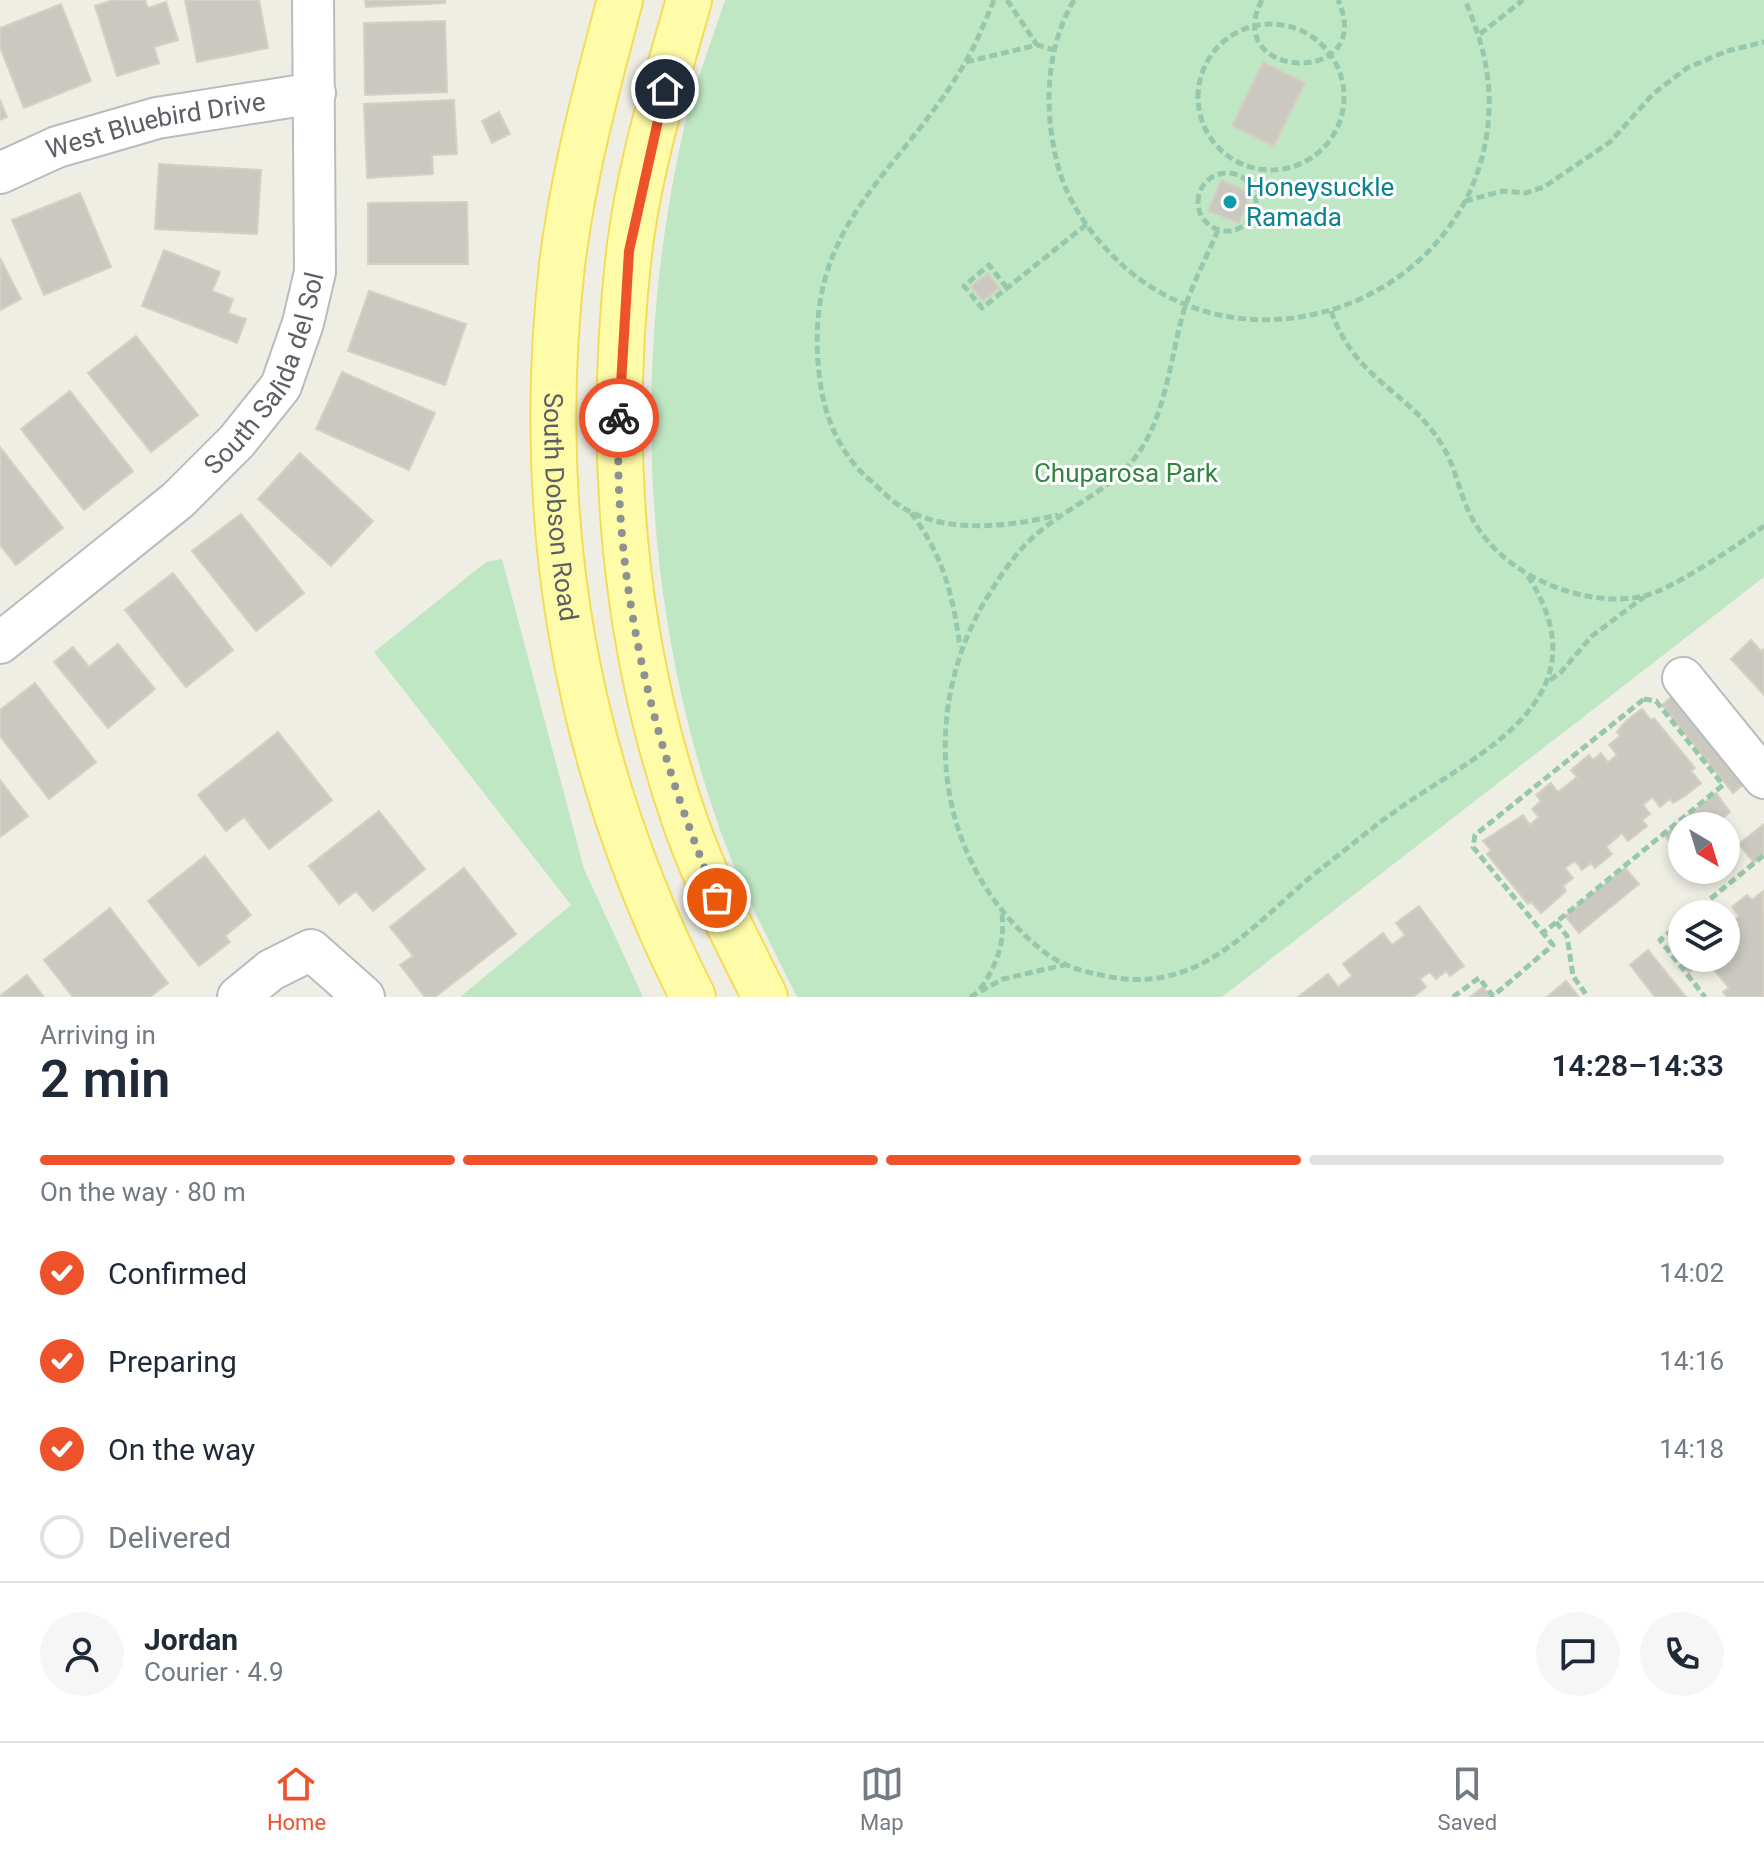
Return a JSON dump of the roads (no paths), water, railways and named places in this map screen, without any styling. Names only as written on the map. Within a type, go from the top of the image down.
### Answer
[{"type":"main road","name":"South Dobson Road","points":[[620,0],[583,153],[563,263],[555,360],[553,470],[574,653],[595,747],[621,836],[654,917],[693,997]]},
{"type":"main road","points":[[689,0],[651,145],[629,251],[618,440],[624,537],[641,653],[687,827],[727,921],[765,997]]},
{"type":"street","name":"South Salida del Sol","points":[[0,643],[178,500],[237,441],[281,386],[303,323],[315,272],[313,0]]},
{"type":"street","name":"West Bluebird Drive","points":[[0,173],[57,147],[157,118],[315,93]]},
{"type":"street","points":[[1683,678],[1764,778]]},
{"type":"street","points":[[238,997],[271,970],[311,950],[364,997]]},
{"type":"place","name":"Honeysuckle Ramada","points":[[1230,202]]},
{"type":"park label","name":"Chuparosa Park","points":[[1126,473]]}]
